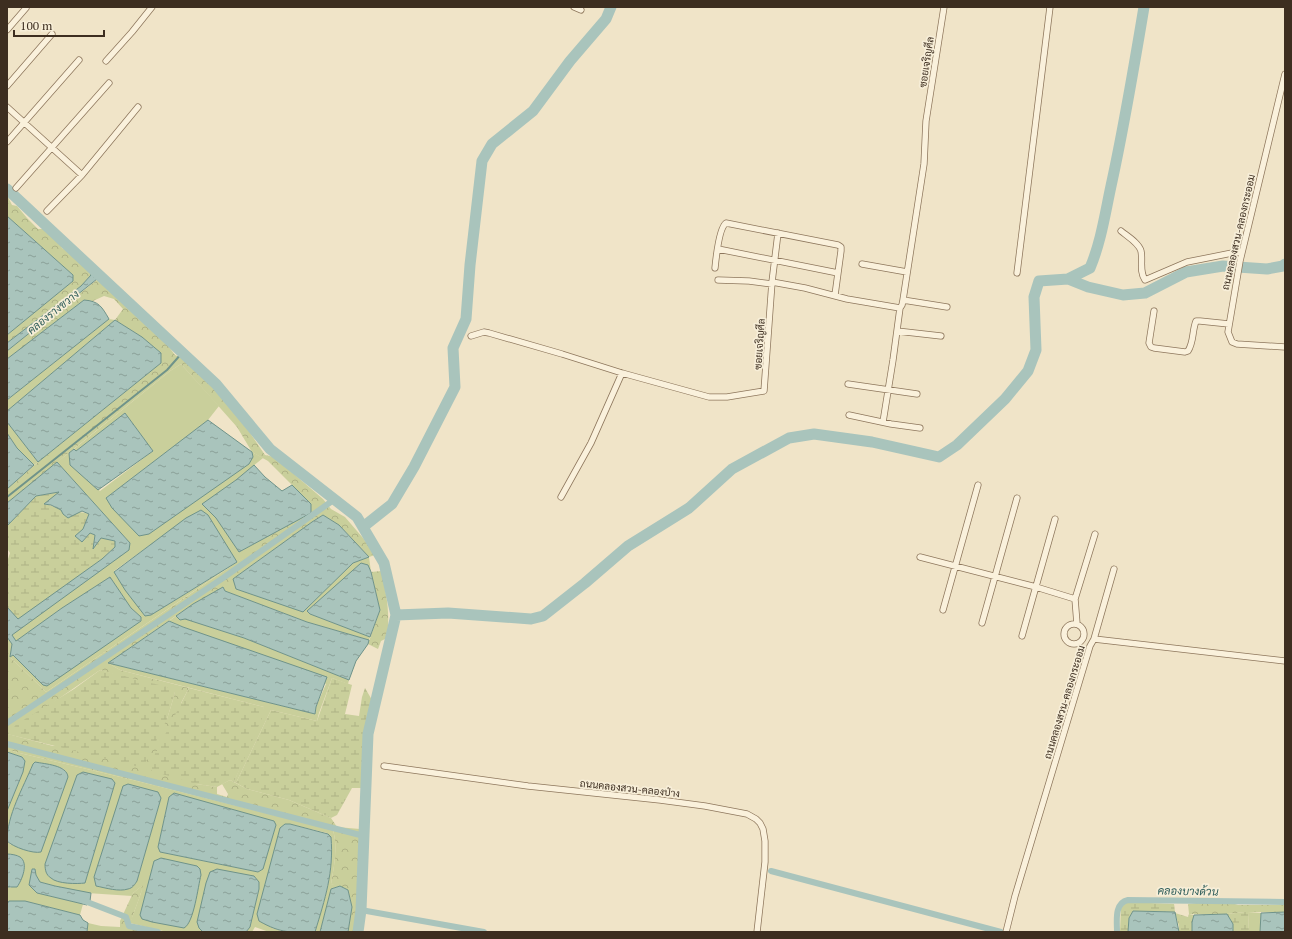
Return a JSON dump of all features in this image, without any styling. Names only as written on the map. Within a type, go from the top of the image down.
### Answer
[{"type":"street","points":[[106,61],[152,7]]},
{"type":"street","points":[[574,7],[581,10]]},
{"type":"street","name":"ซอยเจริญศีล","points":[[883,422],[924,164],[926,121],[944,7]]},
{"type":"street","points":[[1017,273],[1050,7]]},
{"type":"street","points":[[7,30],[26,8]]},
{"type":"street","points":[[7,86],[52,34]]},
{"type":"street","points":[[7,142],[79,60]]},
{"type":"street","name":"ถนนคลองสวน-คลองกระออม","points":[[1285,74],[1236,278],[1228,332],[1232,342],[1237,344],[1285,347]]},
{"type":"street","points":[[16,188],[109,83]]},
{"type":"street","points":[[7,107],[82,175]]},
{"type":"street","points":[[48,212],[82,175],[138,107]]},
{"type":"street","points":[[715,268],[718,249],[724,225],[726,223],[839,246],[842,250],[835,296]]},
{"type":"street","points":[[1121,231],[1135,243],[1141,251],[1143,275],[1145,280],[1187,262],[1242,251]]},
{"type":"street","points":[[772,283],[778,233]]},
{"type":"street","points":[[718,249],[838,273]]},
{"type":"street","points":[[862,264],[907,272]]},
{"type":"street","points":[[718,280],[772,283],[805,288],[847,299],[900,308]]},
{"type":"street","name":"ซอยเจริญศีล","points":[[471,336],[484,332],[489,333],[622,373],[709,397],[727,397],[764,391],[772,283]]},
{"type":"street","points":[[903,300],[947,307]]},
{"type":"street","points":[[1154,311],[1149,343],[1151,347],[1154,348],[1185,352],[1191,347],[1196,321],[1229,324]]},
{"type":"street","points":[[897,332],[941,336]]},
{"type":"street","points":[[561,497],[591,443],[622,373]]},
{"type":"street","points":[[848,384],[917,394]]},
{"type":"street","points":[[849,415],[920,428]]},
{"type":"street","points":[[943,610],[978,485]]},
{"type":"street","points":[[982,623],[1017,498]]},
{"type":"street","points":[[1022,636],[1056,519]]},
{"type":"street","points":[[1077,624],[1075,599],[1095,534]]},
{"type":"street","points":[[920,557],[1036,587],[1075,599]]},
{"type":"street","points":[[1084,637],[1093,641],[1114,569]]},
{"type":"street","points":[[1071,624],[1077,624],[1084,629],[1084,637],[1080,642],[1074,644],[1068,642],[1065,638],[1064,632],[1071,624]]},
{"type":"street","name":"ถนนคลองสวน-คลองกระออม","points":[[1006,931],[1015,896],[1093,641],[1285,661]]},
{"type":"street","name":"ถนนคลองสวน-คลองป่าง","points":[[384,766],[528,786],[706,806],[747,814],[760,823],[765,840],[765,862],[757,932]]},
{"type":"green space","points":[[7,195],[12,205],[17,206],[38,229],[44,229],[57,238],[62,248],[78,258],[90,271],[91,275],[81,286],[7,343],[7,335],[73,281],[73,275],[7,216]]},
{"type":"green space","points":[[98,279],[101,280],[163,339],[175,355],[184,359],[223,398],[265,455],[274,457],[323,499],[331,509],[345,517],[375,555],[369,557],[339,525],[323,515],[237,576],[229,584],[193,604],[108,663],[120,670],[189,688],[181,703],[196,784],[217,787],[217,794],[227,797],[228,794],[222,784],[230,780],[247,789],[289,800],[331,818],[337,827],[360,829],[360,890],[355,932],[348,932],[352,907],[348,890],[331,884],[335,850],[333,830],[7,750],[7,637],[12,644],[10,657],[46,692],[243,558],[239,552],[310,513],[311,504],[268,461],[252,452],[237,427],[181,364],[170,371],[7,503],[7,489],[38,462],[161,363],[161,353],[142,337],[115,320],[123,309],[114,299],[104,296],[93,301],[84,300],[7,359],[7,351]],"holes":[[[100,670],[175,693],[167,719],[53,746],[8,734]]]},
{"type":"green space","points":[[109,319],[115,320],[7,411],[7,400]]},
{"type":"green space","points":[[181,364],[219,406],[208,420],[106,498],[253,457],[252,452],[263,458],[203,504],[216,518],[244,558],[237,562],[208,516],[201,511],[186,519],[114,571],[145,616],[151,615],[228,568],[46,692],[10,657],[13,654],[43,685],[141,617],[131,608],[110,577],[62,608],[16,641],[12,635],[130,543],[57,462],[69,453],[70,465],[100,491],[153,451],[125,413],[76,451],[74,449],[170,371]]},
{"type":"green space","points":[[7,422],[38,462],[34,465],[17,448],[7,433]]},
{"type":"green space","points":[[60,492],[45,504],[64,510],[89,514],[83,529],[82,542],[90,533],[95,535],[93,548],[101,538],[115,541],[115,547],[102,559],[18,620],[7,607],[7,562],[10,553],[7,548],[7,526],[36,496]]},
{"type":"green space","points":[[369,557],[371,572],[368,565],[307,611],[310,614],[370,637],[369,640],[307,622],[225,591],[223,587],[233,579],[236,589],[303,611],[353,563]]},
{"type":"green space","points":[[381,571],[387,604],[388,628],[387,638],[381,641],[378,649],[368,644],[380,610],[371,572]]},
{"type":"green space","points":[[176,616],[180,620],[185,619],[244,638],[349,680],[348,684],[332,678],[317,721],[271,710],[236,783],[234,782],[264,707],[120,670],[108,663],[315,714],[316,707],[326,684],[169,621]]},
{"type":"green space","points":[[100,670],[167,687],[175,693],[167,719],[143,768],[7,734],[17,724],[74,689]]},
{"type":"green space","points":[[332,678],[352,685],[345,714],[359,716],[365,688],[372,700],[365,744],[363,788],[352,788],[337,815],[331,818],[289,800],[247,789],[236,783],[271,710],[317,721]]},
{"type":"green space","points":[[189,688],[264,707],[263,716],[234,782],[230,780],[217,787],[196,784],[152,771],[152,760]]},
{"type":"green space","points":[[7,750],[133,780],[333,830],[335,850],[331,884],[340,886],[331,889],[320,932],[315,932],[330,874],[332,850],[331,837],[327,833],[290,824],[272,928],[285,932],[269,932],[255,927],[252,932],[246,932],[250,926],[259,889],[199,928],[203,932],[167,932],[130,923],[141,893],[142,886],[133,893],[132,896],[87,893],[40,882],[34,869],[31,869],[37,893],[83,904],[80,915],[25,901],[9,901],[7,903],[7,887],[11,888],[19,856],[7,854],[7,841],[11,845],[64,769],[36,762],[17,802],[7,829],[7,810],[19,783],[24,762],[22,757],[7,752]],"holes":[[[77,775],[115,783],[85,882],[74,785]],[[169,797],[276,825],[263,869],[258,872],[160,852],[158,847]],[[161,798],[137,881],[129,889],[106,888],[96,885]]]},
{"type":"green space","points":[[143,885],[132,917],[130,928],[148,932],[120,932],[120,921],[133,893]]},
{"type":"green space","points":[[1127,902],[1174,904],[1175,912],[1133,911],[1129,918],[1128,932],[1120,932],[1121,907]]},
{"type":"green space","points":[[1205,902],[1238,905],[1285,905],[1285,912],[1189,914],[1188,904]]},
{"type":"green space","points":[[1248,912],[1261,913],[1260,932],[1249,932]]},
{"type":"green space","points":[[1248,912],[1249,932],[1233,932],[1233,924],[1227,914]]},
{"type":"green space","points":[[1175,913],[1188,917],[1189,914],[1194,915],[1192,932],[1179,932],[1179,926]]},
{"type":"green space","points":[[88,923],[101,926],[120,927],[120,932],[87,932]]},
{"type":"water","points":[[7,216],[73,275],[73,281],[7,335]]},
{"type":"water","name":"คลองรางขวาง","points":[[90,271],[101,280],[97,279],[7,351],[7,343],[81,286],[91,275]]},
{"type":"water","points":[[84,300],[100,305],[109,319],[7,400],[7,359]]},
{"type":"water","points":[[115,320],[142,337],[161,353],[161,363],[38,462],[7,422],[7,411]]},
{"type":"water","points":[[125,413],[153,451],[98,490],[70,465],[69,453],[74,449],[76,451]]},
{"type":"water","points":[[208,420],[252,452],[253,457],[249,464],[149,534],[139,536],[112,508],[106,498]]},
{"type":"water","points":[[7,433],[17,448],[34,465],[7,489]]},
{"type":"water","points":[[57,462],[130,543],[129,550],[12,635],[16,641],[62,608],[110,577],[131,608],[141,617],[141,621],[47,686],[43,685],[13,655],[10,657],[12,644],[7,637],[7,607],[18,619],[102,559],[115,547],[115,541],[101,538],[93,549],[95,535],[90,533],[82,542],[75,536],[83,529],[89,514],[82,511],[68,518],[61,510],[51,505],[44,504],[59,492],[36,496],[7,526],[7,503]]},
{"type":"water","points":[[254,465],[265,477],[282,491],[292,485],[311,504],[311,513],[239,552],[216,518],[202,504],[236,480]]},
{"type":"water","points":[[201,510],[208,515],[237,562],[151,615],[145,616],[125,590],[114,572],[186,518]]},
{"type":"water","points":[[323,515],[339,525],[369,557],[353,563],[303,612],[236,589],[233,579]]},
{"type":"water","points":[[361,563],[368,565],[371,572],[380,610],[370,637],[310,614],[307,611]]},
{"type":"water","points":[[223,587],[225,591],[307,622],[369,640],[368,644],[356,661],[349,680],[244,638],[185,619],[180,620],[176,616],[193,604]]},
{"type":"water","points":[[169,621],[327,677],[316,707],[315,714],[108,663]]},
{"type":"water","points":[[7,752],[22,757],[25,761],[23,772],[7,811]]},
{"type":"water","points":[[35,762],[50,764],[60,768],[67,773],[68,777],[41,852],[23,850],[7,841],[10,821],[20,792]]},
{"type":"water","points":[[83,772],[112,779],[115,783],[85,883],[62,882],[54,880],[48,875],[45,864],[77,775]]},
{"type":"water","points":[[128,784],[158,792],[161,798],[137,881],[134,886],[124,890],[96,886],[94,877],[123,786]]},
{"type":"water","points":[[174,793],[274,821],[276,825],[263,869],[258,872],[160,852],[158,847],[169,797]]},
{"type":"water","points":[[285,824],[328,834],[331,837],[332,850],[330,874],[315,932],[292,932],[280,930],[259,921],[257,914],[280,828]]},
{"type":"water","points":[[7,854],[19,856],[24,863],[23,876],[17,887],[7,887]]},
{"type":"water","points":[[161,858],[197,866],[200,869],[201,875],[193,912],[184,928],[152,922],[142,919],[140,915],[154,861]]},
{"type":"water","points":[[32,869],[35,869],[36,875],[40,882],[91,893],[90,901],[87,905],[37,893],[29,885]]},
{"type":"water","points":[[217,869],[254,876],[259,882],[259,889],[250,927],[246,932],[203,932],[199,928],[197,922],[206,883],[210,872]]},
{"type":"water","points":[[340,886],[348,890],[352,907],[348,932],[320,932],[331,889]]},
{"type":"water","points":[[9,901],[25,901],[80,915],[83,920],[88,923],[87,932],[7,932],[7,904]]},
{"type":"water","points":[[1133,911],[1175,912],[1179,932],[1128,932],[1129,918]]},
{"type":"water","points":[[1285,912],[1285,932],[1260,932],[1261,913]]},
{"type":"water","points":[[1227,914],[1233,924],[1233,932],[1192,932],[1194,915]]},
{"type":"waterway","points":[[363,527],[392,504],[414,467],[455,387],[453,348],[466,319],[470,265],[482,161],[492,144],[533,111],[570,61],[606,19],[611,7]]},
{"type":"waterway","points":[[396,615],[448,613],[531,619],[543,616],[585,583],[628,546],[689,508],[732,469],[789,438],[814,434],[872,442],[939,457],[957,445],[1005,399],[1028,371],[1036,350],[1034,297],[1039,281],[1068,279],[1090,268],[1100,238],[1116,164],[1144,7]]},
{"type":"waterway","points":[[7,189],[216,384],[270,449],[357,517],[384,563],[396,615],[368,734],[361,910],[358,932]]},
{"type":"waterway","points":[[1068,279],[1088,287],[1123,295],[1145,293],[1186,272],[1223,266],[1267,269],[1283,266],[1285,264]]},
{"type":"waterway","points":[[7,497],[167,370],[182,353]]},
{"type":"waterway","points":[[7,723],[223,578],[335,499]]},
{"type":"waterway","points":[[7,744],[364,836]]},
{"type":"waterway","points":[[771,871],[1001,932]]},
{"type":"waterway","points":[[82,900],[126,917],[129,926],[158,932]]},
{"type":"waterway","name":"คลองบางด้วน","points":[[1117,932],[1118,909],[1120,905],[1128,900],[1285,902]]},
{"type":"waterway","points":[[361,910],[484,932]]}]
